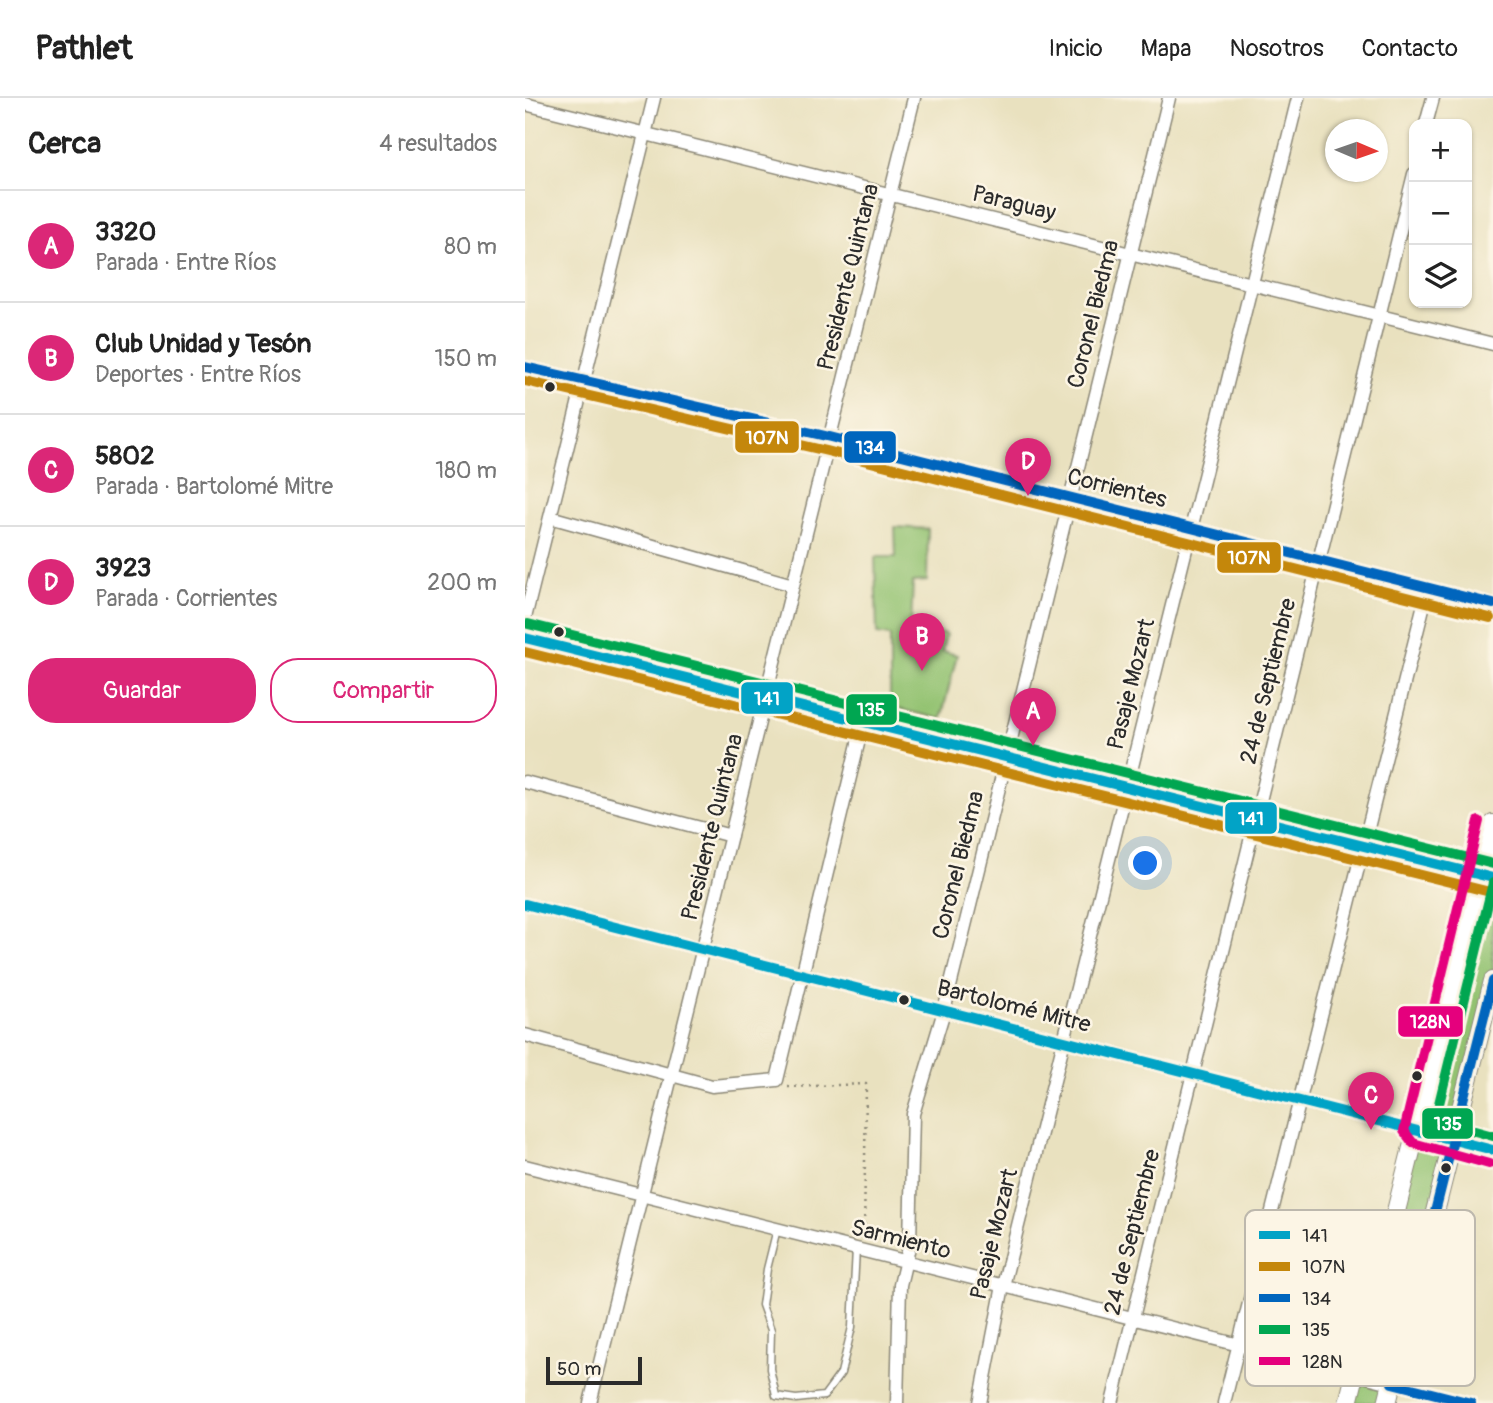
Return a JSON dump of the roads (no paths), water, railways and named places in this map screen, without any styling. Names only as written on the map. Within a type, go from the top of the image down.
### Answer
[{"type":"main road","points":[[1397,1210],[1486,878],[1493,824]]},
{"type":"main road","points":[[1435,1210],[1493,981]]},
{"type":"main road","points":[[1387,1403],[1391,1386]]},
{"type":"street","points":[[525,618],[654,98]]},
{"type":"street","name":"Presidente Quintana","points":[[590,1403],[914,98]]},
{"type":"street","name":"Coronel Biedma","points":[[897,1403],[900,1285],[909,1243],[913,1114],[944,1010],[1128,253],[1169,98]]},
{"type":"street","name":"Pasaje Mozart","points":[[980,1403],[1003,1286],[1298,98]]},
{"type":"street","points":[[1427,119],[1433,98]]},
{"type":"street","name":"Paraguay","points":[[525,104],[1493,344]]},
{"type":"street","name":"24 de Septiembre","points":[[1112,1403],[1412,182]]},
{"type":"street","name":"Corrientes","points":[[525,367],[830,437],[1493,604]]},
{"type":"street","points":[[550,517],[793,585]]},
{"type":"street","points":[[1273,1210],[1428,587]]},
{"type":"street","points":[[525,638],[1486,878]]},
{"type":"street","points":[[525,1035],[712,1086],[777,1080],[863,723]]},
{"type":"street","points":[[525,782],[731,836]]},
{"type":"street","name":"Bartolomé Mitre","points":[[525,904],[1493,1150]]},
{"type":"street","name":"Sarmiento","points":[[525,1166],[1245,1346]]},
{"type":"street","points":[[1224,1403],[1245,1321]]},
{"type":"street","name":"Sarmiento","points":[[1404,1386],[1471,1403]]},
{"type":"lane","points":[[777,1229],[762,1305],[771,1330],[770,1369],[776,1396],[796,1399],[824,1396],[841,1373],[852,1327],[860,1250]]},
{"type":"place","name":"3923","points":[[1028,496]]},
{"type":"place","name":"Club Unidad y Tesón","points":[[922,671]]},
{"type":"place","name":"3320","points":[[1033,746]]},
{"type":"place","name":"5802","points":[[1371,1130]]}]
